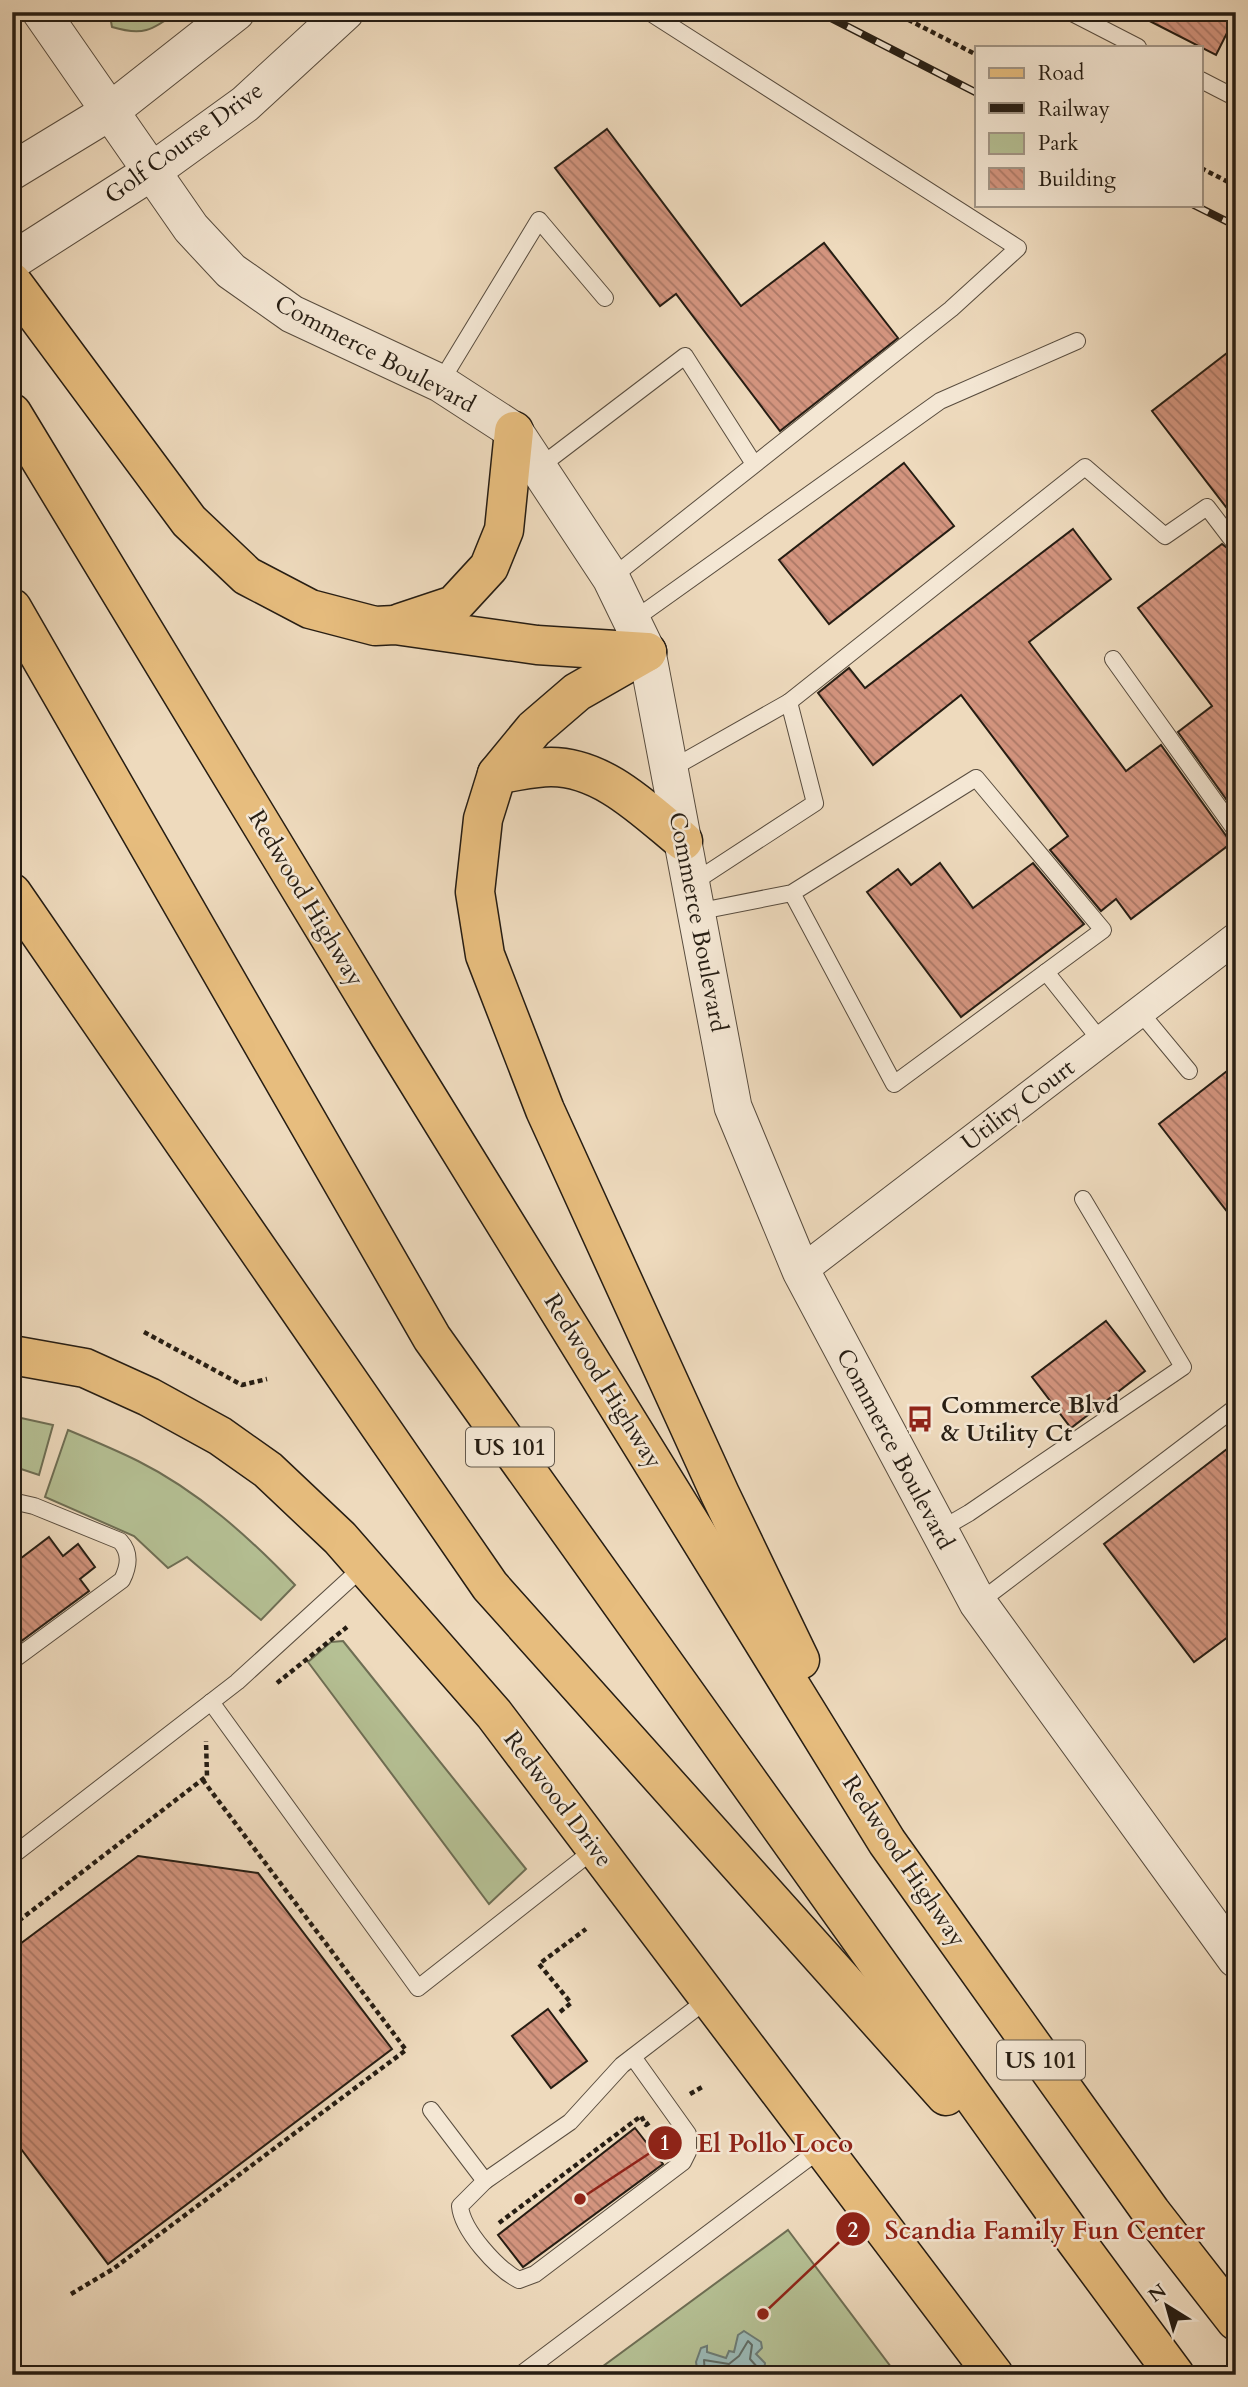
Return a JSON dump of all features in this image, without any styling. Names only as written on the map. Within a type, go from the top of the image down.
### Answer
[{"type":"main road","points":[[12,282],[189,521],[247,576],[310,609],[375,626],[395,625],[537,645],[639,636]]},
{"type":"main road","name":"Redwood Highway","points":[[12,413],[381,1023],[887,1842],[1055,2080],[1236,2321]]},
{"type":"main road","points":[[395,625],[454,605],[489,567],[504,530],[514,431]]},
{"type":"main road","name":"US 101","points":[[12,608],[432,1338],[1076,2241],[1175,2375]]},
{"type":"main road","points":[[639,636],[534,729],[497,774],[483,820],[475,891],[485,955],[545,1110],[720,1494],[887,1842]]},
{"type":"main road","points":[[497,774],[553,767],[592,775],[627,796],[683,841]]},
{"type":"main road","points":[[12,893],[490,1586],[1076,2241]]},
{"type":"main road","name":"Redwood Drive","points":[[12,1355],[85,1368],[149,1397],[220,1436],[268,1470],[340,1538],[494,1714],[994,2375]]},
{"type":"street","name":"Golf Course Drive","points":[[12,261],[151,172],[245,104],[345,12]]},
{"type":"street","points":[[12,171],[109,112],[232,14]]},
{"type":"street","name":"Commerce Boulevard","points":[[50,15],[109,112],[151,172],[191,228],[231,271],[292,314],[440,383],[514,431],[611,578],[639,636],[669,770],[733,1107],[801,1271],[978,1603],[1236,1959]]},
{"type":"street","name":"Utility Court","points":[[801,1271],[1236,939]]},
{"type":"lane","points":[[611,578],[951,309],[1018,248],[649,12]]},
{"type":"lane","points":[[1070,12],[1136,46]]},
{"type":"lane","points":[[1202,81],[1236,98]]},
{"type":"lane","points":[[440,383],[539,220],[605,298]]},
{"type":"lane","points":[[639,636],[940,401],[1077,341]]},
{"type":"lane","points":[[538,468],[685,356],[754,464]]},
{"type":"lane","points":[[669,770],[789,702],[1085,467],[1166,536],[1207,507],[1236,545]]},
{"type":"lane","points":[[1113,659],[1236,831]]},
{"type":"lane","points":[[694,898],[815,803],[789,702]]},
{"type":"lane","points":[[694,898],[792,893],[976,778],[1103,930],[894,1084],[792,893]]},
{"type":"lane","points":[[1046,972],[1101,1041]]},
{"type":"lane","points":[[1140,1012],[1189,1071]]},
{"type":"lane","points":[[938,1531],[969,1513],[1183,1367],[1083,1199]]},
{"type":"lane","points":[[978,1603],[1236,1407]]},
{"type":"lane","points":[[12,1501],[34,1506],[120,1541],[126,1547],[128,1567],[122,1580],[12,1661]]},
{"type":"lane","points":[[12,1856],[211,1702],[364,1566]]},
{"type":"lane","points":[[211,1702],[418,1988],[596,1849]]},
{"type":"lane","points":[[633,2057],[688,2134],[688,2152],[683,2162],[535,2274],[519,2280],[503,2272],[461,2220],[460,2206],[485,2181],[570,2122],[633,2057],[708,1999]]},
{"type":"lane","points":[[431,2110],[485,2181]]},
{"type":"lane","points":[[520,2375],[822,2148]]},
{"type":"path","points":[[893,12],[975,54]]},
{"type":"path","points":[[1202,169],[1236,186]]},
{"type":"path","points":[[144,1332],[242,1385],[267,1380]]},
{"type":"path","points":[[276,1684],[347,1627]]},
{"type":"path","points":[[12,1926],[207,1776],[206,1741]]},
{"type":"path","points":[[71,2294],[113,2269],[406,2050],[202,1779]]},
{"type":"path","points":[[560,2012],[571,2003],[539,1964],[586,1929]]},
{"type":"path","points":[[683,2098],[704,2086]]},
{"type":"path","points":[[499,2223],[641,2116],[646,2125],[659,2116]]},
{"type":"green space","points":[[114,12],[177,12],[161,24],[146,30],[131,31],[112,27],[110,16]]},
{"type":"green space","points":[[12,1416],[53,1425],[39,1475],[12,1466]]},
{"type":"green space","points":[[68,1430],[138,1461],[181,1486],[222,1516],[295,1585],[261,1620],[187,1557],[168,1568],[134,1536],[45,1497]]},
{"type":"green space","points":[[343,1641],[526,1869],[489,1904],[308,1662],[331,1642]]},
{"type":"green space","points":[[788,2230],[897,2375],[591,2375]]},
{"type":"water","points":[[744,2331],[761,2342],[762,2348],[756,2354],[765,2363],[764,2373],[698,2375],[696,2362],[701,2348],[707,2346],[707,2352],[726,2358],[729,2351],[734,2352],[738,2335]]},
{"type":"building","points":[[1132,12],[1236,12],[1216,55]]},
{"type":"building","points":[[607,129],[741,306],[824,243],[898,338],[780,431],[676,294],[660,306],[555,168]]},
{"type":"building","points":[[1236,346],[1236,520],[1152,411]]},
{"type":"building","points":[[904,463],[954,526],[829,624],[779,560]]},
{"type":"building","points":[[1073,529],[1111,579],[1029,642],[1126,771],[1161,745],[1227,837],[1234,841],[1131,919],[1116,899],[1101,911],[1050,850],[1068,836],[961,695],[873,765],[818,693],[849,668],[865,688]]},
{"type":"building","points":[[1222,544],[1236,555],[1236,813],[1178,732],[1212,706],[1138,608]]},
{"type":"building","points":[[940,863],[973,908],[1033,863],[1084,924],[961,1017],[867,892],[898,869],[911,885]]},
{"type":"building","points":[[1236,1064],[1236,1223],[1159,1124]]},
{"type":"building","points":[[1106,1321],[1145,1371],[1071,1428],[1032,1377]]},
{"type":"building","points":[[1236,1442],[1236,1631],[1194,1662],[1104,1544]]},
{"type":"building","points":[[49,1537],[63,1556],[78,1544],[95,1567],[80,1579],[89,1591],[12,1648],[12,1565]]},
{"type":"building","points":[[138,1856],[258,1873],[392,2049],[108,2264],[12,2137],[12,1950]]},
{"type":"building","points":[[548,2009],[587,2061],[551,2088],[512,2036]]},
{"type":"building","points":[[635,2128],[663,2164],[523,2267],[498,2235]]},
{"type":"railway","points":[[819,12],[975,92]]},
{"type":"railway","points":[[1196,206],[1236,226]]},
{"type":"place","name":"Commerce Blvd & Utility Ct","points":[[920,1419]]},
{"type":"place","name":"El Pollo Loco","points":[[580,2199]]},
{"type":"place","name":"Scandia Family Fun Center","points":[[763,2314]]}]
